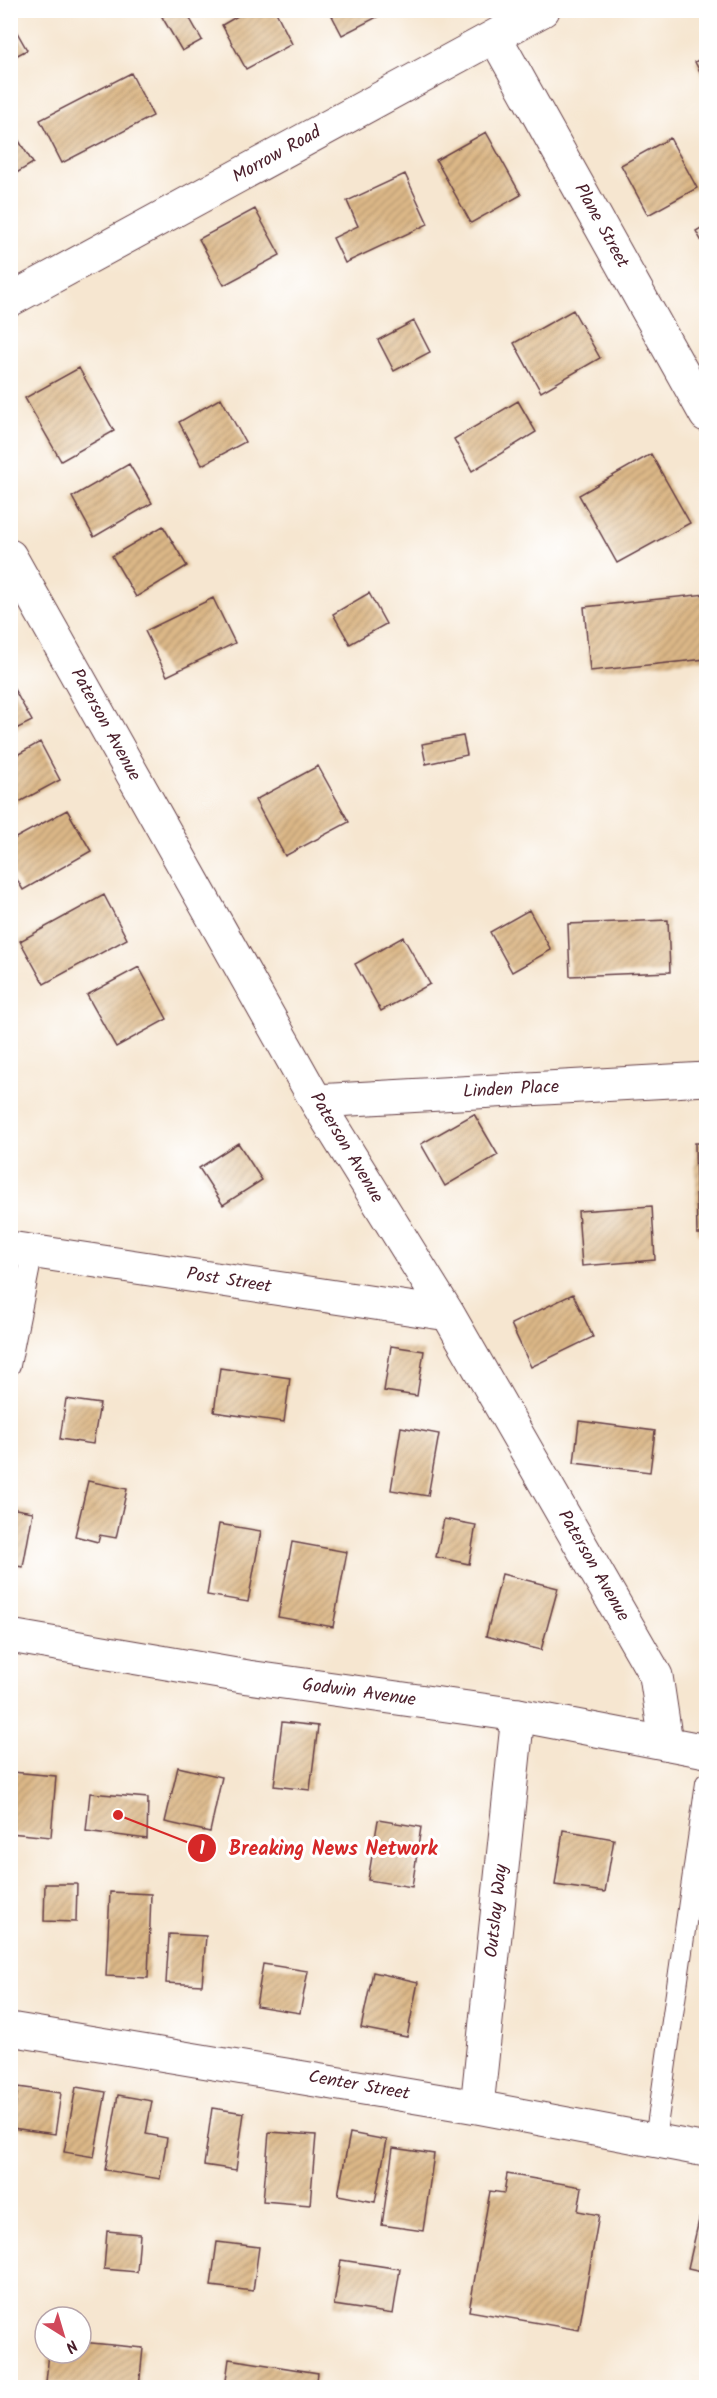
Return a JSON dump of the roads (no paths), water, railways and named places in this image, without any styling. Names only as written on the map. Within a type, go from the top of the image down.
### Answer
[{"type":"street","name":"Morrow Road","points":[[10,300],[543,10]]},
{"type":"street","name":"Plane Street","points":[[495,37],[706,415]]},
{"type":"street","name":"Paterson Avenue","points":[[10,556],[316,1101],[448,1314],[656,1676],[666,1742]]},
{"type":"street","name":"Linden Place","points":[[316,1101],[706,1079]]},
{"type":"street","name":"Post Street","points":[[22,1249],[448,1314]]},
{"type":"street","name":"Godwin Avenue","points":[[10,1636],[248,1677],[518,1715],[706,1751]]},
{"type":"street","name":"Outslay Way","points":[[477,2107],[518,1715]]},
{"type":"street","name":"Center Street","points":[[10,2029],[477,2107],[706,2150]]},
{"type":"lane","points":[[10,1365],[22,1249]]},
{"type":"lane","points":[[655,2140],[706,1784]]},
{"type":"place","name":"Breaking News Network","points":[[118,1815]]}]
